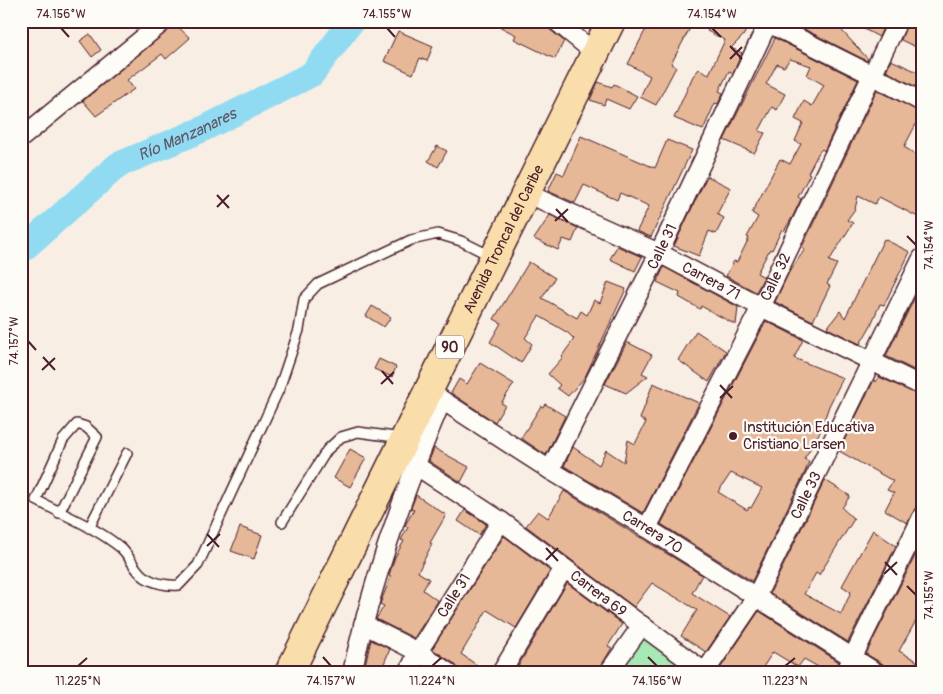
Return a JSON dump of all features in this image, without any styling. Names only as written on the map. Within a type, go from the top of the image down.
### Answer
[{"type":"highway","name":"Avenida Troncal del Caribe","points":[[289,673],[405,438],[435,396],[494,257],[611,21]]},
{"type":"street","points":[[21,138],[164,21]]},
{"type":"street","points":[[556,21],[595,53]]},
{"type":"street","name":"Calle 32","points":[[647,528],[761,307],[898,21]]},
{"type":"street","points":[[767,22],[922,102]]},
{"type":"street","name":"Calle 31","points":[[550,470],[659,253],[767,22]]},
{"type":"street","name":"Carrera 71","points":[[526,194],[659,253],[761,307],[922,386]]},
{"type":"street","name":"Calle 33","points":[[705,672],[756,597],[922,258]]},
{"type":"street","points":[[352,673],[363,624],[435,396]]},
{"type":"street","name":"Carrera 70","points":[[435,396],[550,470],[647,528],[877,673]]},
{"type":"street","name":"Carrera 69","points":[[415,464],[502,521],[705,672]]},
{"type":"street","points":[[845,673],[922,517]]},
{"type":"street","name":"Calle 31","points":[[408,673],[418,652],[502,521]]},
{"type":"street","points":[[501,673],[564,568]]},
{"type":"street","points":[[363,624],[418,652],[449,673]]},
{"type":"street","points":[[608,673],[642,625]]},
{"type":"lane","points":[[59,513],[97,437],[86,427],[77,424],[63,440],[36,500],[59,513],[89,528],[122,549],[137,571],[146,578],[165,586],[179,585],[198,565],[279,389],[299,330],[304,299],[318,284],[412,240],[438,234],[461,241],[494,257]]},
{"type":"lane","points":[[282,522],[327,450],[341,436],[358,432],[405,438]]},
{"type":"lane","points":[[89,528],[128,453]]},
{"type":"green space","points":[[645,633],[702,673],[615,673]]},
{"type":"building","points":[[489,21],[534,21],[549,29],[564,41],[555,59],[514,39],[516,35]]},
{"type":"building","points":[[650,21],[677,21],[690,28],[671,64],[676,67],[656,105],[640,97],[650,76],[628,64]]},
{"type":"building","points":[[712,21],[751,21],[743,36],[731,48],[742,53],[733,73],[729,71],[719,91],[723,93],[718,104],[715,103],[703,130],[674,118],[693,76],[699,69],[709,74],[725,40],[707,31]]},
{"type":"building","points":[[788,21],[833,21],[868,59],[867,61]]},
{"type":"building","points":[[849,21],[886,21],[879,37]]},
{"type":"building","points":[[908,21],[922,21],[922,50],[901,40]]},
{"type":"building","points":[[175,24],[190,38],[166,59],[162,54],[127,80],[134,89],[96,116],[83,101]]},
{"type":"building","points":[[398,31],[433,46],[427,61],[420,58],[413,74],[384,61]]},
{"type":"building","points":[[90,34],[101,50],[92,57],[80,41]]},
{"type":"building","points":[[775,38],[858,80],[824,151],[822,149],[819,152],[808,173],[810,174],[798,197],[801,199],[793,216],[784,231],[782,229],[772,250],[770,249],[757,273],[764,277],[756,292],[726,276],[734,261],[737,262],[749,238],[747,237],[758,217],[752,213],[780,159],[790,164],[801,144],[795,141],[803,123],[795,119],[804,101],[812,106],[824,85],[807,75],[811,66],[790,59],[784,67],[777,64],[766,84],[785,94],[777,110],[772,107],[759,131],[765,133],[754,153],[724,140]]},
{"type":"building","points":[[891,60],[922,74],[922,90],[886,71]]},
{"type":"building","points":[[598,82],[612,87],[614,84],[637,96],[629,109],[606,99],[604,105],[590,100]]},
{"type":"building","points":[[877,90],[922,113],[904,147],[922,158],[922,219],[879,197],[875,204],[858,196],[855,209],[847,220],[853,223],[829,261],[837,264],[827,284],[830,286],[813,321],[775,302],[788,274],[805,249],[802,247]]},
{"type":"building","points":[[581,136],[655,168],[667,140],[692,150],[651,237],[637,231],[649,206],[620,193],[617,200],[584,185],[575,203],[548,191],[557,172],[564,175]]},
{"type":"building","points":[[437,146],[447,151],[438,167],[428,161]]},
{"type":"building","points":[[707,176],[731,188],[717,214],[724,218],[716,234],[709,231],[699,256],[674,246]]},
{"type":"building","points":[[550,215],[578,228],[572,242],[563,239],[558,250],[534,239]]},
{"type":"building","points":[[884,239],[910,252],[884,305],[880,304],[860,344],[827,328],[840,311],[845,318]]},
{"type":"building","points":[[617,246],[642,257],[635,271],[610,259]]},
{"type":"building","points":[[529,262],[555,278],[542,298],[577,318],[581,311],[587,315],[594,300],[600,303],[608,282],[626,289],[585,377],[568,396],[557,388],[560,385],[548,374],[563,357],[574,339],[568,333],[539,316],[525,338],[532,344],[521,363],[490,342],[501,323],[494,319]]},
{"type":"building","points":[[664,267],[738,307],[736,325],[701,306],[700,309],[679,297],[680,293],[657,282]]},
{"type":"building","points":[[922,283],[922,374],[886,356]]},
{"type":"building","points":[[372,306],[391,317],[384,327],[366,316]]},
{"type":"building","points":[[766,321],[803,340],[794,358],[843,378],[829,406],[820,432],[804,459],[809,461],[805,472],[752,581],[661,524]],"holes":[[[731,473],[762,488],[751,508],[749,507],[747,510],[718,492]]]},
{"type":"building","points":[[696,331],[726,351],[709,382],[678,360]]},
{"type":"building","points":[[627,342],[652,355],[642,373],[648,376],[626,393],[605,384]]},
{"type":"building","points":[[379,359],[396,367],[392,377],[374,369]]},
{"type":"building","points":[[480,363],[514,384],[501,403],[505,405],[495,422],[451,393],[459,379],[467,384]]},
{"type":"building","points":[[879,377],[922,396],[922,496],[907,523],[885,510],[894,493],[887,490],[893,481],[839,451],[874,380],[876,382]]},
{"type":"building","points":[[653,383],[699,403],[643,513],[564,466],[573,447],[599,465],[606,450],[624,462],[628,440],[635,444],[646,422],[640,419]]},
{"type":"building","points":[[545,404],[565,416],[546,455],[521,438],[541,406],[543,407]]},
{"type":"building","points":[[434,448],[469,467],[461,482],[429,461]]},
{"type":"building","points":[[350,449],[366,458],[350,487],[334,478]]},
{"type":"building","points":[[825,480],[850,496],[842,508],[854,519],[819,575],[816,573],[804,594],[841,614],[851,592],[842,586],[873,530],[896,546],[848,642],[770,593]]},
{"type":"building","points":[[564,491],[702,575],[692,593],[730,617],[706,652],[681,636],[697,610],[652,583],[634,607],[526,526],[538,511],[548,518]]},
{"type":"building","points":[[416,495],[446,515],[430,543],[432,544],[418,572],[429,579],[423,590],[438,601],[414,638],[376,619],[384,606],[380,604],[391,576],[389,575],[395,557],[404,541],[401,540],[408,527],[405,525],[414,510],[411,508]]},
{"type":"building","points":[[465,510],[486,524],[479,535],[458,521]]},
{"type":"building","points":[[240,527],[262,535],[254,559],[231,551]]},
{"type":"building","points":[[504,536],[550,571],[516,628],[487,610],[461,654],[488,673],[459,673],[455,664],[432,649]]},
{"type":"building","points":[[922,542],[922,610],[899,651],[917,661],[911,673],[888,673],[883,664],[866,654]]},
{"type":"building","points":[[567,583],[622,624],[608,646],[612,648],[597,673],[514,673]]},
{"type":"building","points":[[759,611],[839,662],[835,673],[829,673],[804,659],[798,667],[773,652],[759,673],[717,673]]},
{"type":"building","points":[[371,640],[390,649],[380,673],[363,673]]},
{"type":"waterway","name":"Río Manzanares","points":[[21,251],[118,165],[201,130],[312,74],[352,21]]},
{"type":"place","name":"Institución Educativa Cristiano Larsen","points":[[733,436]]}]
